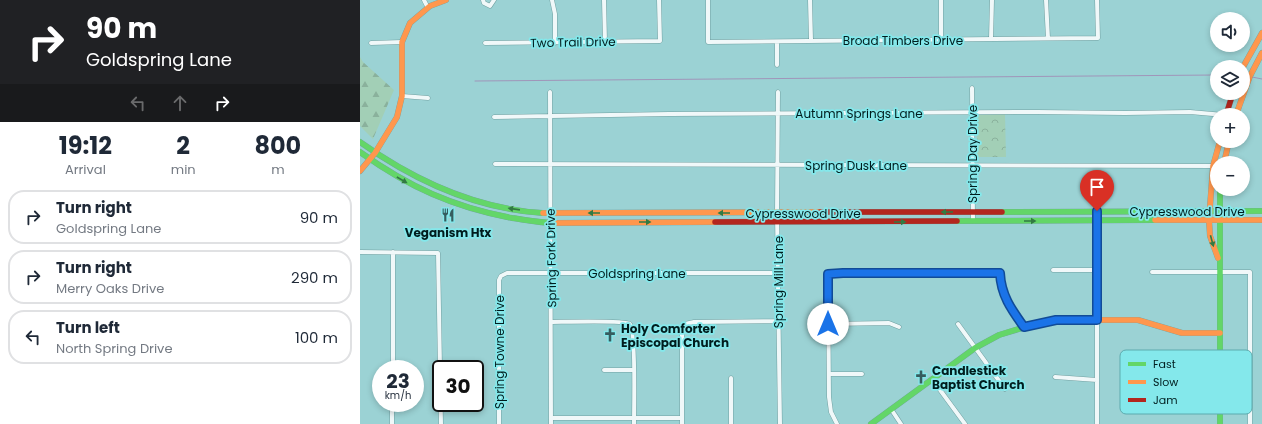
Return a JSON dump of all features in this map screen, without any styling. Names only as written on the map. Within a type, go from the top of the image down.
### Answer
[{"type":"main road","points":[[360,171],[375,153],[397,117],[402,96],[402,42],[410,23],[430,6],[446,0]]},
{"type":"main road","points":[[1246,60],[1262,33]]},
{"type":"main road","points":[[1239,108],[1250,76],[1261,55]]},
{"type":"main road","name":"Cypresswood Drive","points":[[360,142],[406,173],[457,195],[489,205],[515,210],[550,213],[1262,211]]},
{"type":"main road","name":"Cypresswood Drive","points":[[360,152],[410,185],[455,204],[501,216],[550,223],[1262,220]]},
{"type":"main road","points":[[455,204],[457,195]]},
{"type":"main road","points":[[1212,196],[1209,220],[1210,236],[1219,261]]},
{"type":"main road","points":[[1220,196],[1220,350]]},
{"type":"main road","points":[[875,212],[875,222]]},
{"type":"main road","points":[[660,222],[661,213]]},
{"type":"main road","points":[[871,424],[975,348],[999,335],[1024,327],[1056,320],[1138,320],[1182,333],[1220,333]]},
{"type":"street","points":[[424,0],[427,6],[430,6]]},
{"type":"street","points":[[483,0],[484,3],[490,6],[494,0]]},
{"type":"street","points":[[552,0],[555,14],[554,43]]},
{"type":"street","points":[[604,0],[604,42]]},
{"type":"street","name":"Two Trail Drive","points":[[485,43],[660,41],[659,0]]},
{"type":"street","name":"Broad Timbers Drive","points":[[708,0],[708,42],[1098,38],[1097,0]]},
{"type":"street","points":[[810,0],[811,40]]},
{"type":"street","points":[[941,0],[941,40]]},
{"type":"street","points":[[992,0],[992,39]]},
{"type":"street","points":[[1046,0],[1048,38]]},
{"type":"street","points":[[371,44],[402,42]]},
{"type":"street","points":[[777,42],[777,65]]},
{"type":"street","name":"Spring Day Drive","points":[[972,88],[973,221]]},
{"type":"street","name":"Spring Fork Drive","points":[[550,92],[551,424]]},
{"type":"street","name":"Spring Mill Lane","points":[[778,92],[777,222],[779,273],[780,424]]},
{"type":"street","points":[[402,96],[428,98]]},
{"type":"street","name":"Autumn Springs Lane","points":[[494,117],[551,115],[972,112],[1190,112],[1210,114]]},
{"type":"street","name":"Spring Dusk Lane","points":[[494,164],[1210,166]]},
{"type":"street","points":[[1097,211],[1097,424]]},
{"type":"street","points":[[360,252],[438,253],[440,424]]},
{"type":"street","points":[[392,360],[393,252]]},
{"type":"street","points":[[1053,270],[1097,270]]},
{"type":"street","points":[[1152,272],[1250,272],[1250,350]]},
{"type":"street","name":"Goldspring Lane","points":[[499,280],[501,276],[507,273],[779,273]]},
{"type":"street","points":[[837,424],[829,404],[828,274],[1000,273],[1002,288],[1006,300],[1024,327]]},
{"type":"street","name":"Spring Towne Drive","points":[[499,280],[499,424]]},
{"type":"street","points":[[682,424],[682,331],[685,324],[694,322],[779,321]]},
{"type":"street","points":[[551,322],[624,322],[631,324],[633,328],[634,424]]},
{"type":"street","points":[[828,324],[889,323],[899,326]]},
{"type":"street","points":[[958,324],[1005,389]]},
{"type":"street","points":[[604,370],[634,370]]},
{"type":"street","points":[[829,374],[862,374]]},
{"type":"street","points":[[1054,377],[1097,380]]},
{"type":"street","points":[[731,378],[731,424]]},
{"type":"street","points":[[932,379],[965,424]]},
{"type":"street","points":[[891,410],[901,424]]},
{"type":"street","points":[[392,412],[392,424]]},
{"type":"street","points":[[551,418],[682,418]]},
{"type":"green space","points":[[360,57],[363,62],[394,90],[373,139],[360,126]]},
{"type":"green space","points":[[1005,114],[1006,157],[977,157],[977,115]]},
{"type":"waterway","points":[[475,81],[1210,75]]},
{"type":"waterway","points":[[1252,77],[1262,79]]},
{"type":"traffic: fast","points":[[360,142],[402,169],[447,191],[493,206],[543,213]]},
{"type":"traffic: fast","points":[[360,152],[396,176],[451,202],[512,218],[555,223]]},
{"type":"traffic: fast","points":[[1220,196],[1220,350]]},
{"type":"traffic: fast","points":[[1002,212],[1262,211]]},
{"type":"traffic: fast","points":[[957,221],[1155,220]]},
{"type":"traffic: fast","points":[[871,424],[975,348],[999,335],[1032,325]]},
{"type":"traffic: fast","points":[[1220,414],[1220,424]]},
{"type":"traffic: slow","points":[[360,171],[375,153],[397,117],[402,96],[402,42],[410,23],[430,6],[446,0]]},
{"type":"traffic: slow","points":[[1247,60],[1262,33]]},
{"type":"traffic: slow","points":[[1239,108],[1250,76],[1262,53]]},
{"type":"traffic: slow","points":[[1218,148],[1213,166],[1209,220],[1210,236],[1218,258]]},
{"type":"traffic: slow","points":[[1226,156],[1227,148]]},
{"type":"traffic: slow","points":[[543,213],[820,212]]},
{"type":"traffic: slow","points":[[1155,220],[1262,220]]},
{"type":"traffic: slow","points":[[555,223],[715,222]]},
{"type":"traffic: slow","points":[[1032,325],[1056,320],[1138,320],[1182,333],[1220,333]]},
{"type":"traffic: jam","points":[[1228,108],[1231,100]]},
{"type":"traffic: jam","points":[[820,212],[1002,212]]},
{"type":"traffic: jam","points":[[715,222],[957,221]]},
{"type":"place","name":"Veganism Htx","points":[[448,215]]},
{"type":"place","name":"Holy Comforter Episcopal Church","points":[[610,335]]},
{"type":"place","name":"Candlestick Baptist Church","points":[[921,377]]},
{"type":"route","points":[[828,324],[828,274],[843,273],[1000,273],[1004,296],[1010,308],[1024,327],[1056,320],[1097,320],[1097,211]]}]
